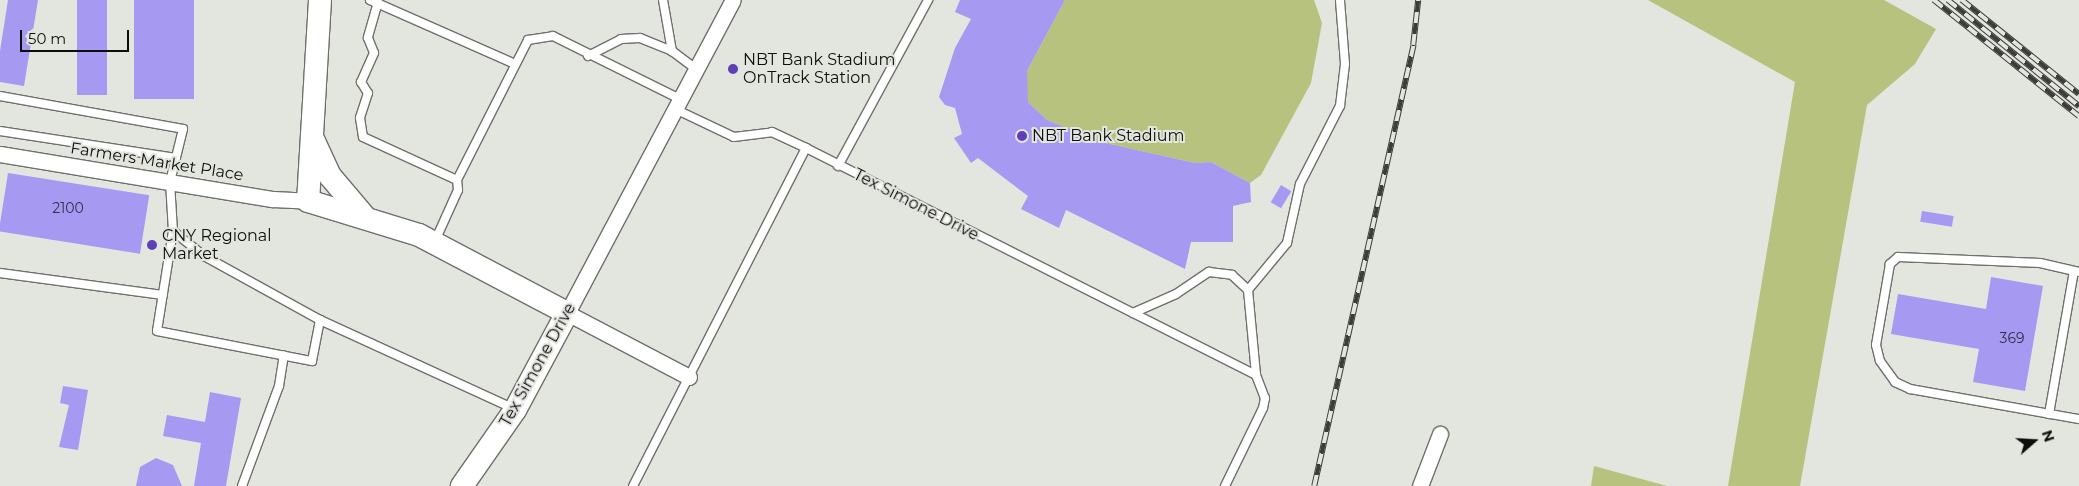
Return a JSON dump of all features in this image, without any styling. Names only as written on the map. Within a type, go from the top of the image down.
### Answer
[{"type":"street","points":[[320,0],[308,201],[366,218],[435,242],[566,314],[689,377]]},
{"type":"street","name":"Tex Simone Drive","points":[[462,486],[515,410],[733,0]]},
{"type":"street","points":[[312,136],[343,195],[366,218]]},
{"type":"street","name":"Farmers Market Place","points":[[0,154],[170,182],[308,201]]},
{"type":"street","points":[[1420,486],[1440,434]]},
{"type":"lane","points":[[663,0],[672,51]]},
{"type":"lane","points":[[838,166],[928,0]]},
{"type":"lane","points":[[1248,290],[1286,242],[1300,184],[1340,106],[1345,64],[1340,0]]},
{"type":"lane","points":[[435,242],[458,190],[457,180],[516,64],[374,1],[368,38],[374,53],[361,82],[368,93],[360,118],[363,136],[457,180]]},
{"type":"lane","name":"Tex Simone Drive","points":[[516,64],[528,40],[553,36],[678,104],[734,137],[772,132],[1256,375]]},
{"type":"lane","points":[[588,56],[621,38],[640,38],[672,51],[696,69]]},
{"type":"lane","points":[[0,96],[183,129],[170,182],[173,231],[157,332],[312,360],[320,320]]},
{"type":"lane","points":[[0,130],[176,158]]},
{"type":"lane","points":[[633,486],[806,148]]},
{"type":"lane","points":[[173,231],[204,256],[320,320],[515,410]]},
{"type":"lane","points":[[2049,414],[2076,271],[2040,263],[1898,257],[1890,264],[1876,345],[1880,361],[1895,382],[1910,389],[2049,414],[2079,419]]},
{"type":"lane","points":[[1133,313],[1176,294],[1209,272],[1232,275],[1248,290],[1256,375],[1265,398],[1263,408],[1225,486]]},
{"type":"lane","points":[[0,273],[163,295]]},
{"type":"lane","points":[[242,486],[279,386],[284,355]]},
{"type":"green space","points":[[1065,0],[1314,0],[1322,23],[1311,83],[1261,175],[1250,183],[1211,162],[1195,163],[1101,142],[1047,120],[1028,102],[1025,87],[1027,71]]},
{"type":"green space","points":[[1648,0],[1884,0],[1936,29],[1915,64],[1867,105],[1800,486],[1728,486],[1795,82]]},
{"type":"green space","points":[[1594,466],[1667,486],[1591,486]]},
{"type":"building","points":[[8,0],[38,0],[24,86],[0,82],[0,51]]},
{"type":"building","points":[[77,0],[107,0],[107,95],[77,95]]},
{"type":"building","points":[[134,0],[194,0],[194,99],[134,99]]},
{"type":"building","name":"NBT Bank Stadium","points":[[960,0],[1065,0],[1027,71],[1028,102],[1047,120],[1101,142],[1195,163],[1211,162],[1250,183],[1251,202],[1233,206],[1233,242],[1191,242],[1185,269],[1066,210],[1059,228],[1021,209],[1028,196],[978,158],[971,163],[954,138],[962,134],[955,108],[945,105],[939,97],[955,48],[971,19],[955,12]]},
{"type":"building","points":[[8,173],[149,195],[140,254],[0,231]]},
{"type":"building","points":[[1281,185],[1291,191],[1281,208],[1271,202]]},
{"type":"building","points":[[1922,211],[1954,216],[1952,227],[1920,222]]},
{"type":"building","points":[[1991,277],[2043,286],[2025,391],[1973,382],[1979,349],[1891,334],[1898,294],[1986,309]]},
{"type":"building","points":[[63,386],[88,390],[78,450],[59,447],[69,405],[60,403]]},
{"type":"building","points":[[210,392],[241,398],[226,486],[194,486],[201,443],[163,436],[167,415],[205,422]]},
{"type":"building","points":[[156,458],[173,465],[182,486],[136,486],[140,467]]},
{"type":"railway","points":[[1314,486],[1413,45],[1418,0]]},
{"type":"railway","points":[[1934,0],[2079,116]]},
{"type":"railway","points":[[1948,0],[2079,106]]},
{"type":"railway","points":[[1962,0],[2079,94]]},
{"type":"place","name":"NBT Bank Stadium OnTrack Station","points":[[733,69]]},
{"type":"place","name":"NBT Bank Stadium","points":[[1022,136]]},
{"type":"place","name":"CNY Regional Market","points":[[152,245]]}]
